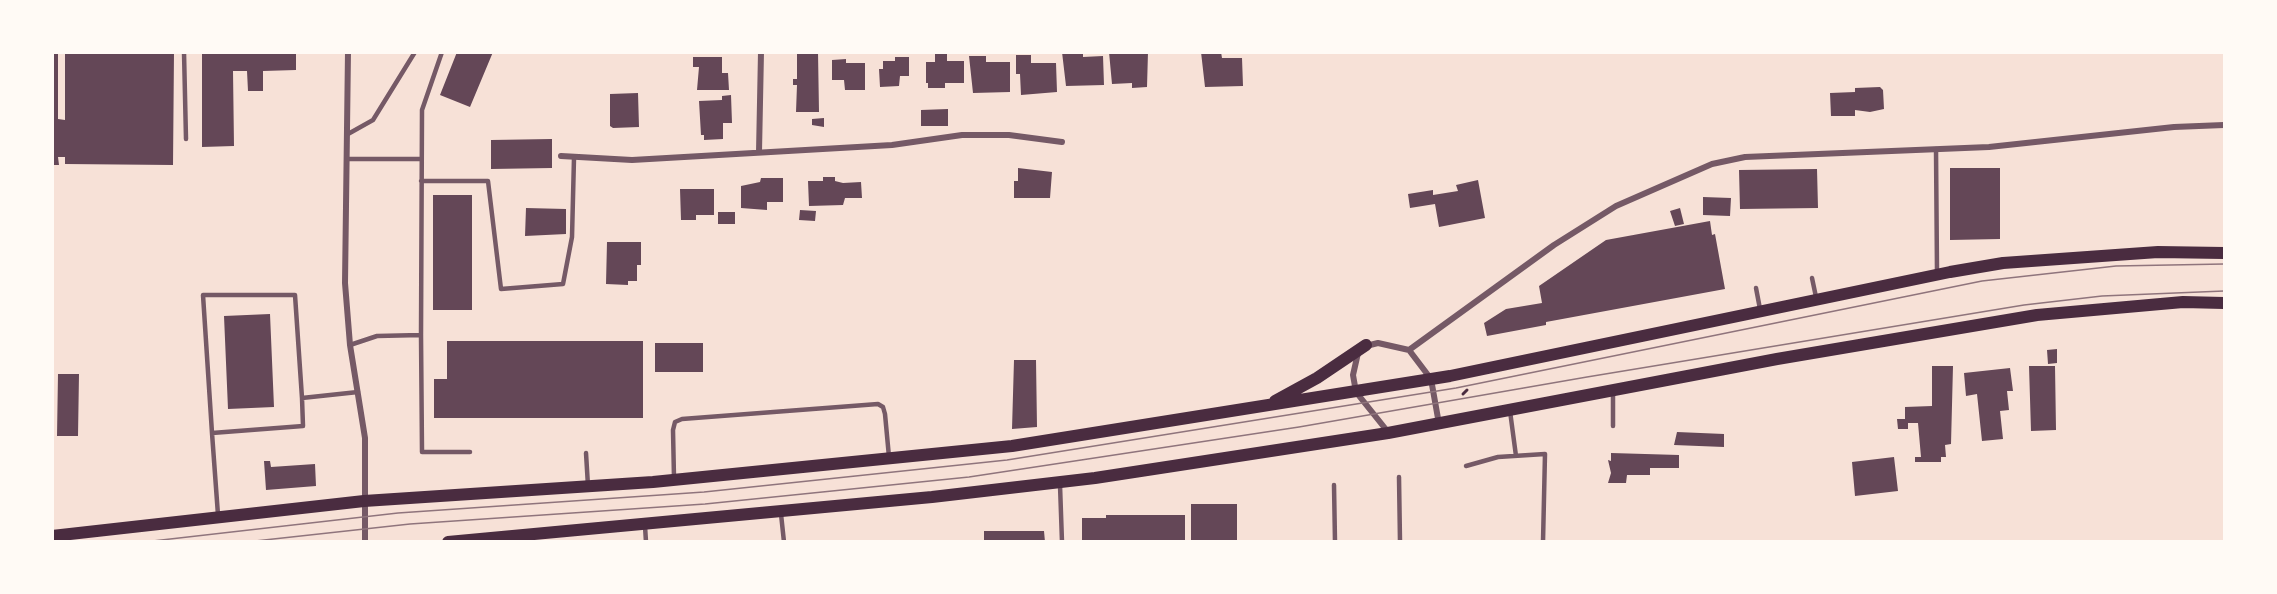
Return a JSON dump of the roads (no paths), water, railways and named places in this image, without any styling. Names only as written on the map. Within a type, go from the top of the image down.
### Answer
[{"type":"main road","points":[[52,536],[364,501],[675,480],[890,460],[1033,443],[1431,379],[1937,274],[2003,263],[2091,255],[2224,253]]},
{"type":"main road","points":[[448,542],[1060,482],[1388,433],[1613,390],[2037,315],[2183,302],[2224,303]]},
{"type":"main road","points":[[1267,406],[1317,378],[1366,345]]},
{"type":"street","points":[[348,52],[345,283],[350,345],[365,438],[365,542]]},
{"type":"street","points":[[759,152],[761,52]]},
{"type":"street","points":[[1409,350],[1554,245],[1616,207],[1712,164],[1745,157],[1989,147],[2174,127],[2224,125]]},
{"type":"street","points":[[561,156],[632,160],[892,145],[962,135],[1009,135],[1062,142]]},
{"type":"street","points":[[1388,433],[1356,392],[1354,363],[1358,353],[1366,345],[1378,343],[1409,350],[1431,379],[1439,424]]},
{"type":"lane","points":[[184,52],[186,139]]},
{"type":"lane","points":[[348,134],[373,120],[415,52]]},
{"type":"lane","points":[[442,52],[422,110],[422,452],[470,452]]},
{"type":"lane","points":[[1936,149],[1937,274]]},
{"type":"lane","points":[[421,181],[488,181],[501,289],[563,284],[572,237],[574,158]]},
{"type":"lane","points":[[348,159],[421,159]]},
{"type":"lane","points":[[1812,278],[1816,300]]},
{"type":"lane","points":[[1756,288],[1761,312]]},
{"type":"lane","points":[[212,433],[303,426],[295,295],[203,295],[212,433],[218,518]]},
{"type":"lane","points":[[350,345],[377,336],[421,335]]},
{"type":"lane","points":[[1613,390],[1613,426]]},
{"type":"lane","points":[[302,398],[358,392]]},
{"type":"lane","points":[[675,480],[673,430],[675,422],[682,419],[878,404],[885,414],[890,460]]},
{"type":"lane","points":[[1510,411],[1516,456]]},
{"type":"lane","points":[[586,453],[588,487]]},
{"type":"lane","points":[[1466,466],[1497,458],[1545,454],[1543,542]]},
{"type":"lane","points":[[1399,477],[1400,542]]},
{"type":"lane","points":[[1060,482],[1062,542]]},
{"type":"lane","points":[[1334,485],[1335,542]]},
{"type":"lane","points":[[781,511],[784,542]]},
{"type":"lane","points":[[644,524],[646,542]]},
{"type":"tram line","points":[[144,542],[398,513],[704,492],[1007,460],[1456,388],[1982,281],[2116,266],[2224,264]]},
{"type":"tram line","points":[[246,542],[410,524],[705,504],[969,477],[1299,427],[2024,305],[2102,296],[2224,291]]}]
